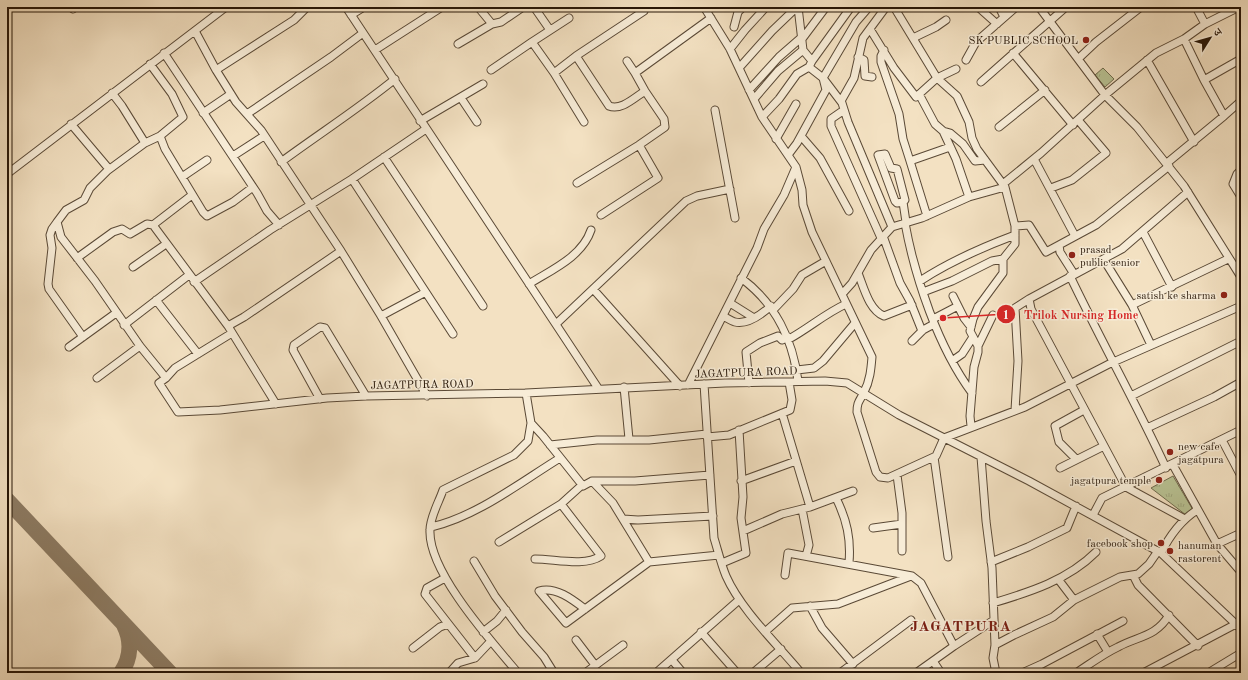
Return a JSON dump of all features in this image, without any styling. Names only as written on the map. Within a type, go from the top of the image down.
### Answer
[{"type":"street","points":[[7,174],[226,7]]},
{"type":"street","points":[[216,70],[294,20],[307,7]]},
{"type":"street","points":[[346,7],[598,388]]},
{"type":"street","points":[[351,15],[364,7]]},
{"type":"street","points":[[375,50],[442,7]]},
{"type":"street","points":[[478,7],[492,24]]},
{"type":"street","points":[[458,44],[492,24],[501,22],[523,7]]},
{"type":"street","points":[[534,7],[550,30]]},
{"type":"street","points":[[704,7],[728,46],[762,118],[796,167],[802,190],[803,205],[812,232],[843,293],[846,304],[872,357],[870,376],[864,393],[857,403],[857,412],[876,472],[880,477],[885,479],[897,475],[936,456],[944,438],[1015,410],[1114,361],[1241,306]]},
{"type":"street","points":[[734,27],[738,12],[743,7]]},
{"type":"street","points":[[728,46],[766,7]]},
{"type":"street","points":[[739,68],[772,31],[798,7]]},
{"type":"street","points":[[798,7],[803,50],[810,64],[841,101],[892,227]]},
{"type":"street","points":[[749,90],[779,57],[802,38],[826,7]]},
{"type":"street","points":[[762,118],[780,99],[797,74],[810,64],[851,7]]},
{"type":"street","points":[[788,155],[801,136],[826,90],[823,78],[856,22],[868,7]]},
{"type":"street","points":[[841,101],[851,85],[863,38],[886,7]]},
{"type":"street","points":[[894,7],[937,78],[957,96],[969,122],[972,138],[985,160],[1004,186],[1015,226],[1015,244],[1003,259],[1003,273],[978,306],[971,327],[970,331],[978,346]]},
{"type":"street","points":[[978,7],[997,24]]},
{"type":"street","points":[[1000,7],[1004,17]]},
{"type":"street","points":[[966,60],[976,42],[1016,7]]},
{"type":"street","points":[[1039,7],[1105,95],[1137,127],[1168,164],[1188,192],[1228,259],[1241,277]]},
{"type":"street","points":[[981,82],[1066,7]]},
{"type":"street","points":[[1078,59],[1141,7]]},
{"type":"street","points":[[1196,7],[1205,24]]},
{"type":"street","points":[[843,293],[858,273],[865,259],[892,227],[927,216],[970,197],[1004,186],[1105,95],[1156,53],[1184,39],[1205,24],[1239,7]]},
{"type":"street","points":[[554,73],[645,8]]},
{"type":"street","points":[[491,70],[569,18]]},
{"type":"street","points":[[913,38],[936,27],[946,20]]},
{"type":"street","points":[[635,73],[713,21]]},
{"type":"street","points":[[870,29],[894,68],[916,97],[937,78],[956,69]]},
{"type":"street","points":[[194,31],[231,94],[264,136],[311,204],[381,316],[427,396]]},
{"type":"street","points":[[247,114],[331,57],[363,33]]},
{"type":"street","points":[[1184,39],[1224,116]]},
{"type":"street","points":[[532,42],[554,73],[584,122]]},
{"type":"street","points":[[754,99],[778,71],[803,50]]},
{"type":"street","points":[[884,50],[881,56],[881,62],[899,114],[903,139],[927,216]]},
{"type":"street","points":[[164,53],[254,187],[267,211],[279,225]]},
{"type":"street","points":[[1013,53],[1045,90],[1106,153],[1072,180],[1051,188]]},
{"type":"street","points":[[576,56],[609,106],[614,108],[620,107],[645,91]]},
{"type":"street","points":[[858,57],[864,60],[865,76],[872,77]]},
{"type":"street","points":[[1204,80],[1241,59]]},
{"type":"street","points":[[1147,60],[1194,142]]},
{"type":"street","points":[[577,183],[664,127],[664,119],[627,61]]},
{"type":"street","points":[[82,337],[49,289],[48,284],[52,248],[50,235],[52,229],[66,210],[84,200],[90,188],[110,169],[145,143],[160,136],[183,117],[172,94],[150,64]]},
{"type":"street","points":[[282,162],[395,79]]},
{"type":"street","points":[[420,121],[483,84]]},
{"type":"street","points":[[999,127],[1045,90]]},
{"type":"street","points":[[112,93],[145,143]]},
{"type":"street","points":[[203,113],[231,94]]},
{"type":"street","points":[[919,94],[935,124],[944,131],[950,133],[963,144],[975,161],[985,160]]},
{"type":"street","points":[[461,98],[477,122]]},
{"type":"street","points":[[1015,226],[1029,225],[1046,252],[1096,225],[1241,101]]},
{"type":"street","points":[[776,138],[796,104]]},
{"type":"street","points":[[715,110],[735,218]]},
{"type":"street","points":[[844,110],[831,119],[830,126],[882,237],[900,283],[912,306],[922,331]]},
{"type":"street","points":[[71,124],[110,169]]},
{"type":"street","points":[[194,282],[426,129]]},
{"type":"street","points":[[944,131],[970,197]]},
{"type":"street","points":[[160,136],[192,195],[207,216],[233,202],[254,187]]},
{"type":"street","points":[[233,156],[264,136]]},
{"type":"street","points":[[801,136],[820,158],[848,211]]},
{"type":"street","points":[[601,215],[658,178],[638,145]]},
{"type":"street","points":[[910,161],[950,148]]},
{"type":"street","points":[[903,202],[897,203],[895,201],[878,154],[885,154],[891,168],[897,169],[905,200],[903,202],[905,223],[923,292],[934,322],[958,374],[972,393]]},
{"type":"street","points":[[384,157],[483,306]]},
{"type":"street","points":[[1034,159],[1051,188],[1075,236]]},
{"type":"street","points":[[182,177],[207,160]]},
{"type":"street","points":[[688,385],[730,303],[796,167]]},
{"type":"street","points":[[1241,170],[1237,174],[1233,184],[1241,197]]},
{"type":"street","points":[[352,179],[424,293],[452,334]]},
{"type":"street","points":[[556,324],[686,201],[697,196],[730,189]]},
{"type":"street","points":[[1015,410],[1018,361],[1015,308],[1072,275],[1104,260],[1122,249],[1188,192]]},
{"type":"street","points":[[153,225],[192,195]]},
{"type":"street","points":[[57,222],[61,238],[140,346],[166,378],[175,368],[198,354],[230,330],[244,317],[341,251]]},
{"type":"street","points":[[77,258],[113,232],[122,229],[130,234],[147,224],[153,225],[230,330],[276,404]]},
{"type":"street","points":[[528,284],[578,252],[588,240],[591,230]]},
{"type":"street","points":[[1143,232],[1172,287]]},
{"type":"street","points":[[920,281],[935,271],[1016,235]]},
{"type":"street","points":[[133,267],[166,244]]},
{"type":"street","points":[[1059,245],[1060,252],[1072,275],[1091,320],[1114,361],[1147,428],[1217,544],[1241,572]]},
{"type":"street","points":[[923,292],[952,281],[992,261],[1003,259]]},
{"type":"street","points":[[1132,305],[1228,259]]},
{"type":"street","points":[[1104,260],[1132,305],[1151,345]]},
{"type":"street","points":[[723,316],[736,322],[744,322],[754,318],[772,308],[793,289],[802,275],[826,261]]},
{"type":"street","points":[[858,273],[875,312],[884,316],[912,306]]},
{"type":"street","points":[[124,324],[189,275]]},
{"type":"street","points":[[741,278],[757,290],[772,308],[788,338],[797,370],[798,382]]},
{"type":"street","points":[[593,289],[680,386]]},
{"type":"street","points":[[381,316],[424,293]]},
{"type":"street","points":[[953,296],[971,327]]},
{"type":"street","points":[[1029,299],[1031,309],[1126,487],[1183,518]]},
{"type":"street","points":[[156,300],[198,354]]},
{"type":"street","points":[[730,303],[754,318]]},
{"type":"street","points":[[749,383],[746,352],[769,339],[778,336],[782,340],[788,338],[815,324],[831,312],[846,304]]},
{"type":"street","points":[[912,341],[922,331],[958,306]]},
{"type":"street","points":[[69,347],[116,313]]},
{"type":"street","points":[[972,426],[970,416],[978,346],[993,315]]},
{"type":"street","points":[[797,370],[814,368],[823,361],[855,323]]},
{"type":"street","points":[[320,399],[293,350],[294,345],[320,327],[325,328],[366,396]]},
{"type":"street","points":[[952,361],[962,354],[973,337]]},
{"type":"street","points":[[1131,396],[1241,341]]},
{"type":"street","points":[[97,378],[140,346]]},
{"type":"street","name":"JAGATPURA ROAD","points":[[166,378],[159,383],[178,412],[220,410],[320,399],[366,396],[526,393],[598,388],[704,384],[825,381],[847,383],[899,415],[1076,506],[1160,552],[1238,627]]},
{"type":"street","points":[[550,444],[729,435],[790,410],[792,400],[789,382]]},
{"type":"street","points":[[1147,428],[1214,397],[1241,382]]},
{"type":"street","points":[[704,384],[714,538],[726,576],[739,600],[801,673]]},
{"type":"street","points":[[624,387],[629,439]]},
{"type":"street","points":[[518,673],[483,632],[445,578],[434,554],[431,527],[443,490],[514,455],[528,441],[531,424],[526,393]]},
{"type":"street","points":[[1076,459],[1059,442],[1054,426],[1084,410]]},
{"type":"street","points":[[782,413],[810,507]]},
{"type":"street","points":[[531,424],[550,444],[582,486]]},
{"type":"street","points":[[722,563],[746,553],[741,518],[739,430]]},
{"type":"street","points":[[1093,515],[1102,498],[1241,430]]},
{"type":"street","points":[[1222,440],[1241,476]]},
{"type":"street","points":[[1060,468],[1104,446]]},
{"type":"street","points":[[934,457],[948,557]]},
{"type":"street","points":[[981,457],[994,603],[996,645],[993,658],[996,673]]},
{"type":"street","points":[[431,527],[443,524],[497,498],[560,458]]},
{"type":"street","points":[[741,481],[796,461]]},
{"type":"street","points":[[499,542],[561,504],[582,486],[592,481],[635,481],[710,475]]},
{"type":"street","points":[[897,475],[902,524],[902,551]]},
{"type":"street","points":[[592,481],[613,502],[648,562]]},
{"type":"street","points":[[743,531],[782,514],[810,507],[854,491]]},
{"type":"street","points":[[836,498],[846,521],[850,537],[849,563]]},
{"type":"street","points":[[535,560],[553,559],[576,563],[601,556],[561,504]]},
{"type":"street","points":[[991,562],[1028,547],[1067,528],[1076,506]]},
{"type":"street","points":[[802,509],[809,545],[806,556]]},
{"type":"street","points":[[996,645],[1053,617],[1074,600],[1120,577],[1138,574],[1150,564],[1160,552],[1183,518],[1197,510]]},
{"type":"street","points":[[623,519],[638,520],[713,516]]},
{"type":"street","points":[[873,528],[902,524]]},
{"type":"street","points":[[1217,544],[1241,533]]},
{"type":"street","points":[[994,603],[1024,594],[1058,580],[1085,563],[1096,552]]},
{"type":"street","points":[[785,575],[788,553],[849,563],[912,576],[921,583],[954,646]]},
{"type":"street","points":[[585,609],[572,598],[547,589],[539,591],[566,624],[648,562],[674,558],[719,555]]},
{"type":"street","points":[[474,561],[506,610],[522,632],[544,657],[554,673]]},
{"type":"street","points":[[1133,575],[1138,585],[1198,646]]},
{"type":"street","points":[[766,631],[792,608],[838,604],[912,576]]},
{"type":"street","points":[[445,578],[427,588],[425,594],[474,658]]},
{"type":"street","points":[[1058,580],[1074,600]]},
{"type":"street","points":[[656,673],[739,600]]},
{"type":"street","points":[[810,606],[822,628],[853,664]]},
{"type":"street","points":[[483,632],[497,621],[506,610]]},
{"type":"street","points":[[1076,673],[1108,652],[1134,639],[1148,636],[1163,626],[1169,615]]},
{"type":"street","points":[[840,673],[911,620]]},
{"type":"street","points":[[916,673],[994,620]]},
{"type":"street","points":[[1022,673],[1123,621]]},
{"type":"street","points":[[413,648],[440,627],[448,624]]},
{"type":"street","points":[[1143,673],[1238,627]]},
{"type":"street","points":[[701,632],[737,673]]},
{"type":"street","points":[[1097,634],[1108,652]]},
{"type":"street","points":[[576,640],[595,665]]},
{"type":"street","points":[[449,673],[458,663],[474,658],[491,641]]},
{"type":"street","points":[[585,673],[623,645]]},
{"type":"street","points":[[752,673],[781,649]]},
{"type":"street","points":[[1208,673],[1241,653]]},
{"type":"street","points":[[672,660],[683,673]]},
{"type":"street","points":[[933,661],[941,673]]},
{"type":"green space","points":[[1103,68],[1114,79],[1105,87],[1095,75]]},
{"type":"green space","points":[[1173,476],[1193,510],[1186,515],[1151,488]]},
{"type":"taxiway","points":[[7,500],[170,673]]},
{"type":"taxiway","points":[[121,673],[127,661],[129,649],[127,631],[124,625]]},
{"type":"place","name":"SK PUBLIC SCHOOL","points":[[1086,40]]},
{"type":"place","name":"prasad public senior","points":[[1072,255]]},
{"type":"place","name":"satish ke sharma","points":[[1224,295]]},
{"type":"place","name":"Trilok Nursing Home","points":[[943,318]]},
{"type":"place","name":"new cafe jagatpura","points":[[1170,452]]},
{"type":"place","name":"jagatpura temple","points":[[1159,480]]},
{"type":"place","name":"facebook shop","points":[[1161,543]]},
{"type":"place","name":"hanuman rastorent","points":[[1170,551]]},
{"type":"district","name":"JAGATPURA","points":[[961,626]]}]
